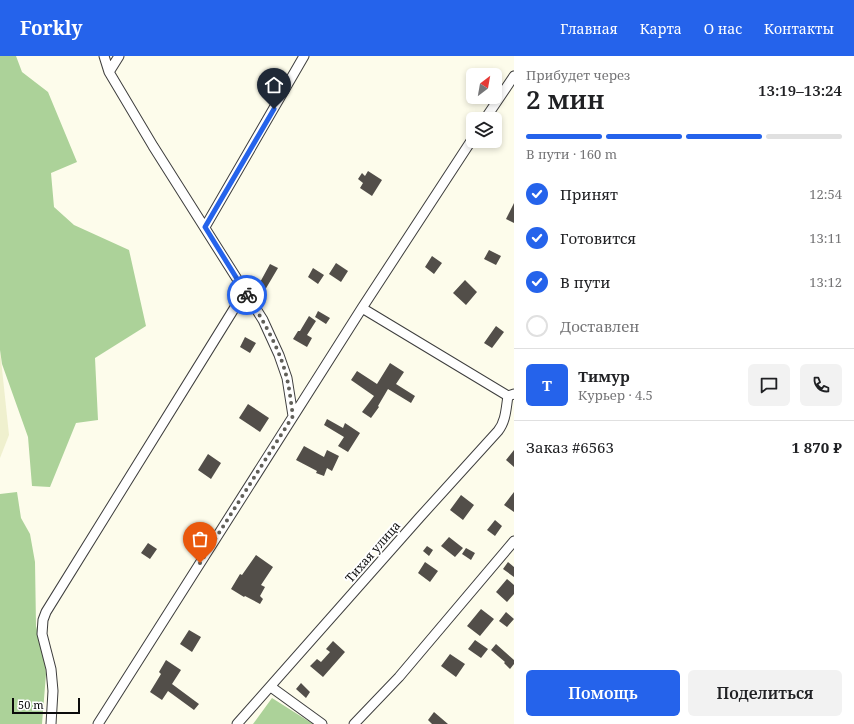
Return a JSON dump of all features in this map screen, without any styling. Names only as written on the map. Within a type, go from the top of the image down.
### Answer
[{"type":"street","points":[[104,56],[109,72],[153,146],[263,320],[279,355],[287,378],[293,416]]},
{"type":"street","points":[[109,72],[119,56]]},
{"type":"street","points":[[205,227],[304,56]]},
{"type":"street","points":[[491,112],[514,76]]},
{"type":"street","points":[[98,724],[362,308],[466,148]]},
{"type":"street","points":[[51,724],[51,669],[42,634],[43,620],[46,612],[244,291]]},
{"type":"street","points":[[362,308],[511,395]]},
{"type":"street","name":"Тихая улица","points":[[238,724],[415,522],[498,431],[502,425],[511,395]]},
{"type":"street","points":[[354,724],[399,677],[514,541]]},
{"type":"street","points":[[271,687],[322,724]]},
{"type":"green space","points":[[0,56],[16,56],[22,72],[48,92],[77,162],[51,173],[54,207],[74,225],[129,250],[146,326],[95,358],[98,420],[76,423],[50,487],[32,486],[28,437],[2,364],[0,350]]},
{"type":"green space","points":[[0,350],[9,435],[0,458]]},
{"type":"green space","points":[[17,492],[21,518],[30,534],[35,562],[36,626],[45,661],[46,674],[42,724],[0,724],[0,494]]},
{"type":"green space","points":[[272,698],[313,724],[253,724]]},
{"type":"building","points":[[368,171],[382,180],[372,196],[360,188],[363,183],[358,179],[362,173],[365,176]]},
{"type":"building","points":[[514,203],[514,223],[506,219]]},
{"type":"building","points":[[489,250],[501,256],[496,265],[484,259]]},
{"type":"building","points":[[432,256],[442,263],[434,274],[425,267]]},
{"type":"building","points":[[336,263],[348,271],[341,282],[329,274]]},
{"type":"building","points":[[270,264],[278,268],[265,290],[258,286]]},
{"type":"building","points":[[313,268],[324,275],[318,284],[308,277]]},
{"type":"building","points":[[465,280],[477,292],[466,305],[453,293]]},
{"type":"building","points":[[318,311],[330,318],[326,324],[315,317]]},
{"type":"building","points":[[309,316],[316,321],[307,335],[312,338],[307,347],[293,339]]},
{"type":"building","points":[[496,326],[504,332],[492,348],[484,343]]},
{"type":"building","points":[[245,337],[256,343],[250,353],[240,347]]},
{"type":"building","points":[[390,363],[404,372],[396,384],[415,396],[411,403],[388,389],[378,406],[379,407],[371,418],[362,412],[374,396],[351,380],[357,371],[377,384]]},
{"type":"building","points":[[248,404],[269,418],[260,432],[239,418]]},
{"type":"building","points":[[327,419],[343,428],[345,423],[360,433],[348,452],[338,446],[344,437],[324,425]]},
{"type":"building","points":[[304,446],[324,457],[327,450],[339,456],[332,471],[327,468],[324,476],[316,473],[317,471],[296,460]]},
{"type":"building","points":[[514,450],[514,467],[506,460]]},
{"type":"building","points":[[208,454],[221,463],[211,479],[198,470]]},
{"type":"building","points":[[514,492],[514,512],[504,505]]},
{"type":"building","points":[[461,495],[474,505],[463,520],[450,510]]},
{"type":"building","points":[[495,520],[502,526],[495,536],[487,530]]},
{"type":"building","points":[[449,537],[463,548],[455,557],[441,546]]},
{"type":"building","points":[[148,543],[157,549],[150,559],[141,553]]},
{"type":"building","points":[[427,546],[433,550],[429,556],[423,551]]},
{"type":"building","points":[[466,548],[475,553],[471,560],[462,554]]},
{"type":"building","points":[[256,555],[273,567],[261,585],[265,587],[260,596],[263,599],[260,604],[231,589],[240,574],[242,575]]},
{"type":"building","points":[[425,562],[438,571],[430,582],[418,573]]},
{"type":"building","points":[[508,562],[514,567],[514,577],[503,569]]},
{"type":"building","points":[[507,579],[514,585],[514,594],[507,602],[496,592]]},
{"type":"building","points":[[481,609],[494,619],[480,636],[467,626]]},
{"type":"building","points":[[506,612],[514,619],[507,627],[499,621]]},
{"type":"building","points":[[189,630],[201,637],[192,652],[180,644]]},
{"type":"building","points":[[475,640],[488,649],[481,658],[468,649]]},
{"type":"building","points":[[333,641],[345,652],[323,677],[310,666],[317,659],[321,662],[330,652],[326,649]]},
{"type":"building","points":[[496,644],[514,660],[514,664],[510,669],[504,663],[505,662],[491,650]]},
{"type":"building","points":[[450,654],[465,664],[456,677],[441,666]]},
{"type":"building","points":[[166,660],[181,670],[172,684],[199,704],[194,710],[168,691],[162,700],[150,692],[161,674],[159,672]]},
{"type":"building","points":[[301,683],[310,692],[306,698],[296,689]]},
{"type":"building","points":[[434,712],[448,724],[432,724],[428,720]]},
{"type":"way so far","points":[[200,563],[293,416],[287,378],[279,355],[263,320],[247,295]]},
{"type":"route","points":[[247,295],[205,227],[274,109]]}]
